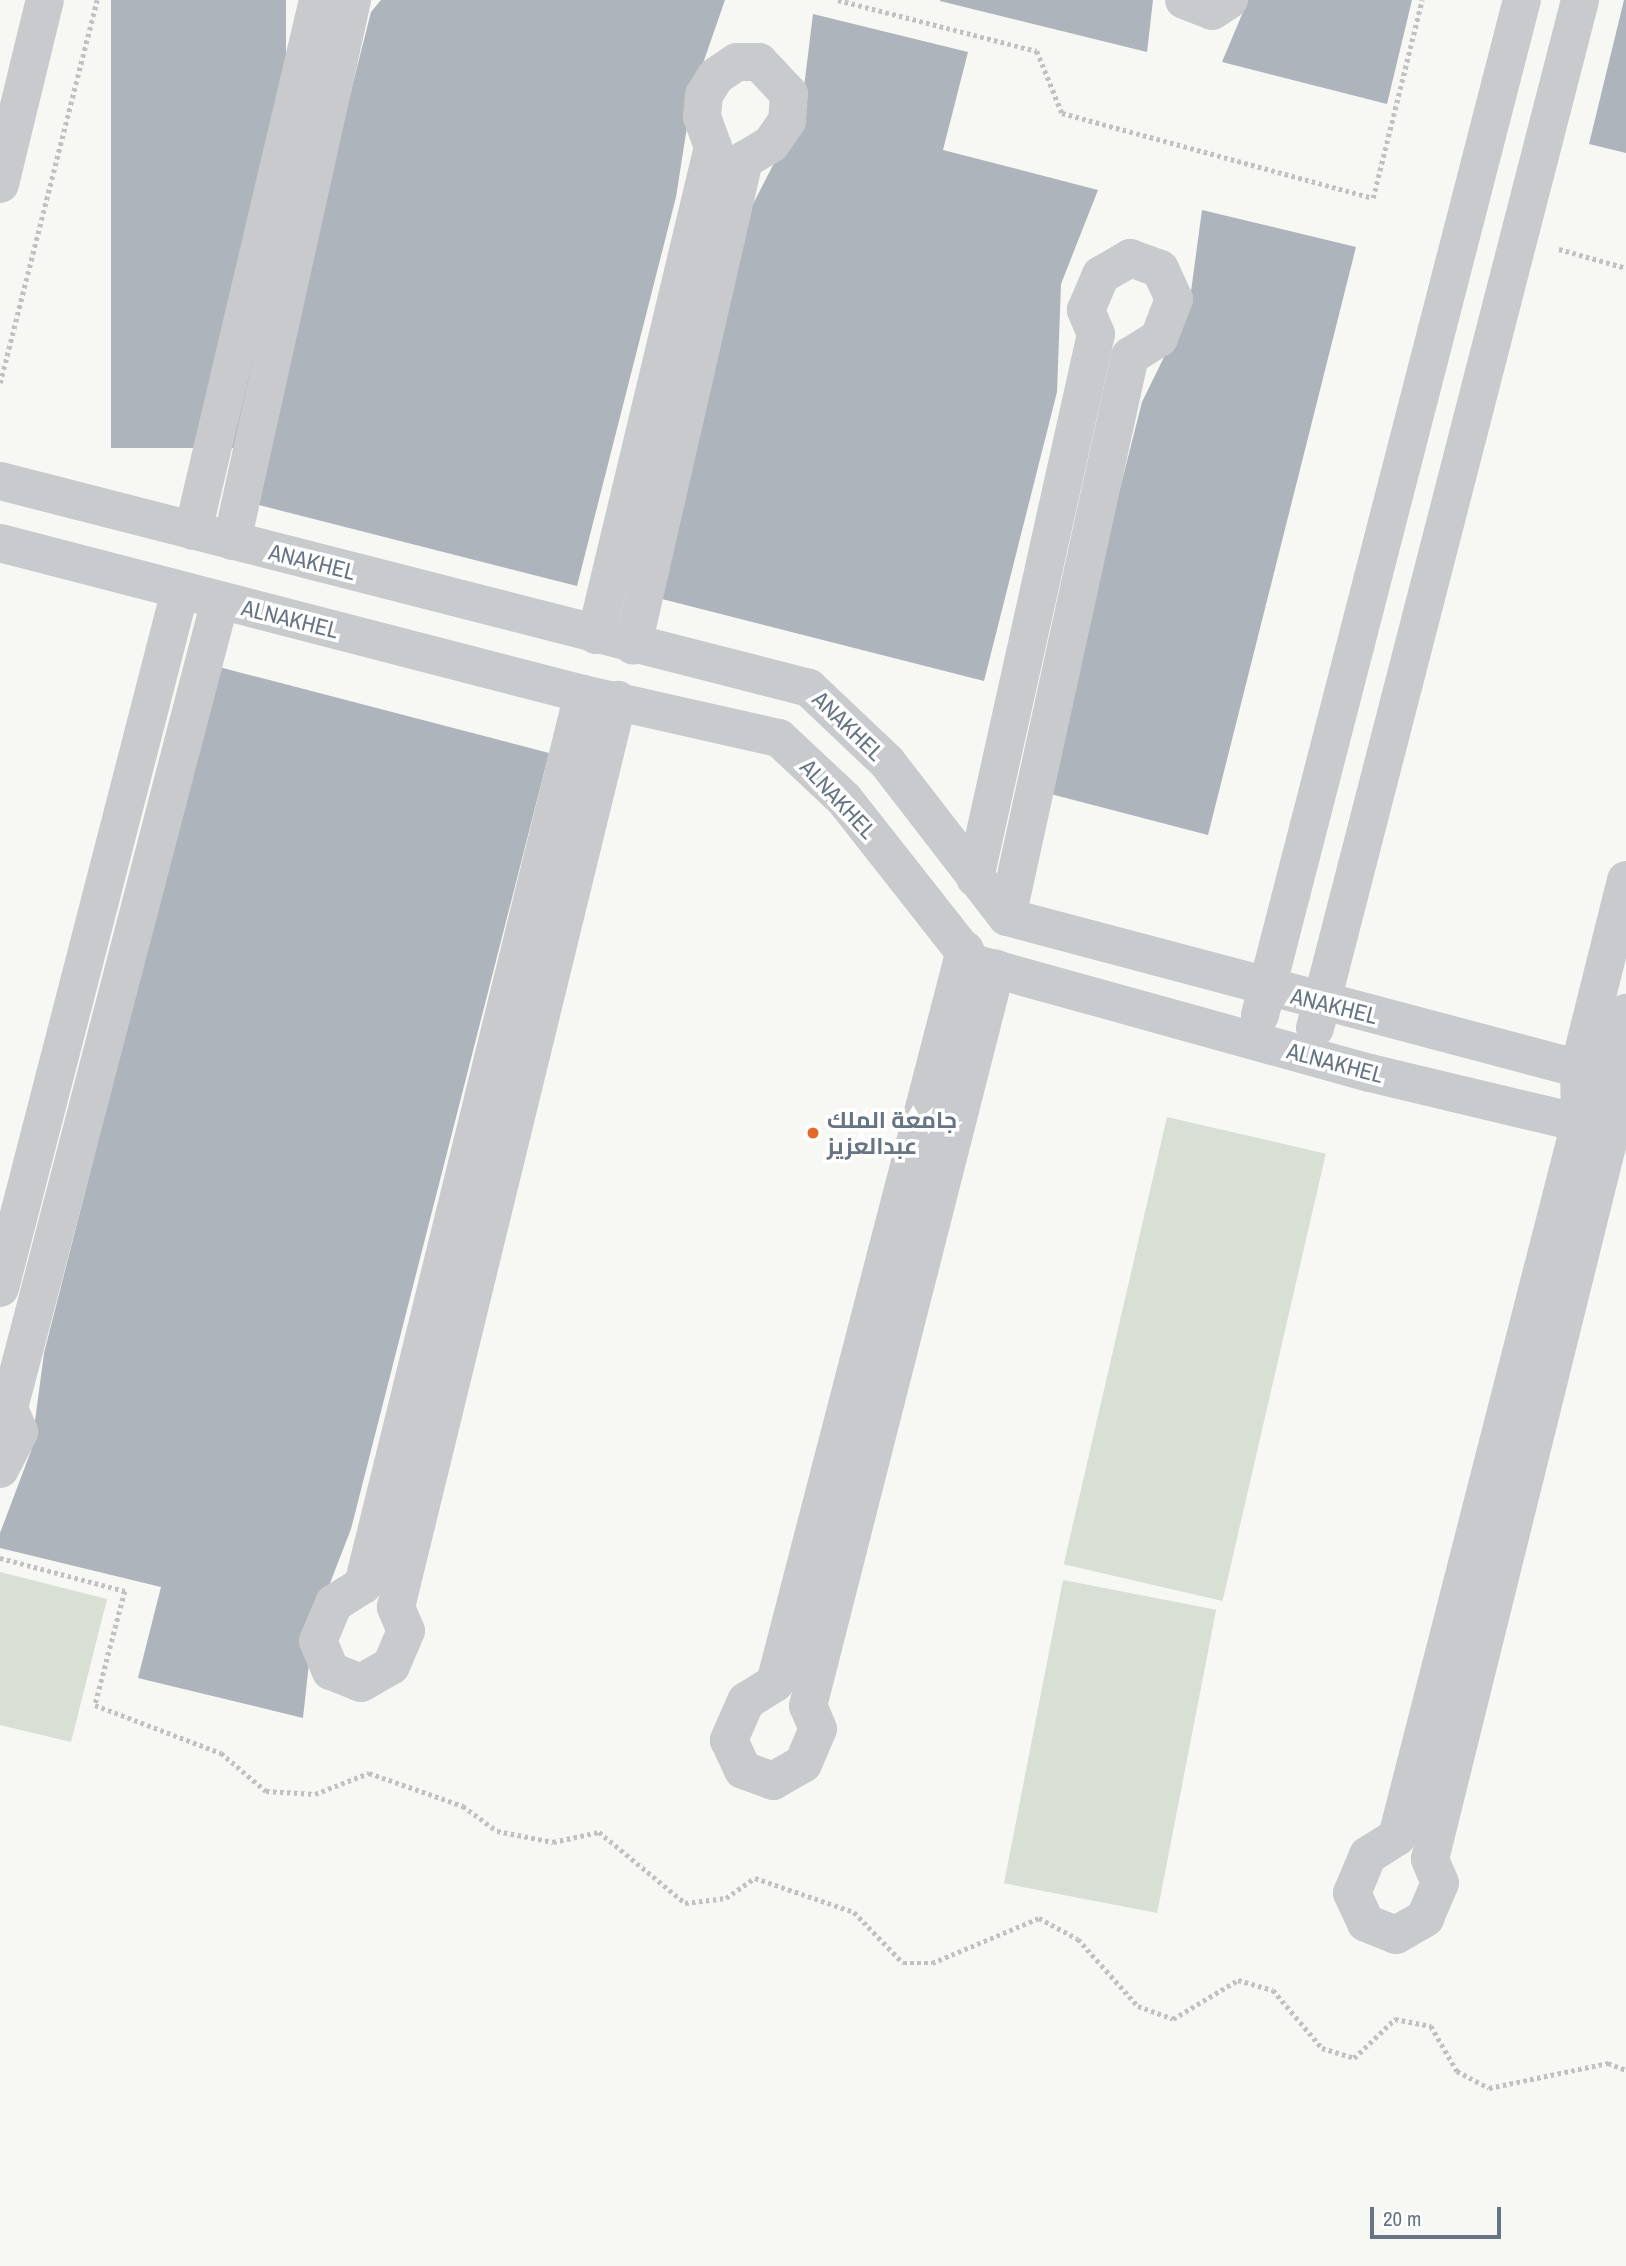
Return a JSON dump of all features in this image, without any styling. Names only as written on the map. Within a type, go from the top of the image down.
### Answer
[{"type":"street","points":[[0,184],[45,0]]},
{"type":"street","points":[[193,531],[318,0]]},
{"type":"street","points":[[232,541],[352,0]]},
{"type":"street","points":[[1184,0],[1212,11],[1229,0]]},
{"type":"street","points":[[1253,1042],[1522,0]]},
{"type":"street","points":[[1306,1053],[1324,1003],[1580,0]]},
{"type":"street","points":[[596,635],[713,147],[702,117],[704,95],[716,76],[737,62],[759,62],[789,94],[787,121],[771,144],[744,160],[633,645]]},
{"type":"street","points":[[975,878],[1096,334],[1086,310],[1101,275],[1130,258],[1160,269],[1174,299],[1158,338],[1130,356],[1007,917]]},
{"type":"street","name":"ANAKHEL","points":[[0,481],[809,688],[887,762],[1007,917],[1267,989],[1605,1076]]},
{"type":"street","name":"ALNAKHEL","points":[[0,543],[601,697],[779,738],[844,799],[980,960],[1253,1042],[1606,1129]]},
{"type":"street","points":[[0,1288],[180,591]]},
{"type":"street","points":[[0,1469],[19,1432],[9,1408],[220,601]]},
{"type":"street","points":[[601,697],[396,1607],[406,1632],[391,1667],[361,1683],[331,1671],[318,1641],[334,1603],[363,1586],[601,697]]},
{"type":"street","points":[[1606,1129],[1397,1837],[1368,1855],[1352,1893],[1366,1923],[1396,1935],[1425,1918],[1440,1883],[1430,1858],[1606,1129],[1605,1076],[1626,880]]},
{"type":"street","points":[[980,960],[808,1706],[818,1729],[803,1765],[773,1781],[743,1770],[729,1740],[746,1701],[775,1684],[980,960]]},
{"type":"street","points":[[1605,1076],[1626,1013]]},
{"type":"path","points":[[0,383],[97,0]]},
{"type":"path","points":[[838,0],[1037,51],[1062,113],[1373,198],[1422,0]]},
{"type":"path","points":[[1558,249],[1626,268]]},
{"type":"path","points":[[0,1558],[125,1591],[95,1705],[221,1753],[266,1791],[315,1794],[369,1773],[463,1806],[497,1831],[553,1842],[599,1832],[685,1903],[726,1898],[755,1878],[854,1912],[903,1963],[932,1963],[1039,1918],[1078,1939],[1138,2006],[1173,2019],[1238,1980],[1273,1990],[1322,2048],[1354,2058],[1395,2019],[1431,2026],[1457,2071],[1489,2088],[1608,2063],[1626,2070]]},
{"type":"shaded area","points":[[1167,1117],[1326,1154],[1223,1601],[1064,1564]]},
{"type":"shaded area","points":[[0,1572],[107,1599],[71,1742],[0,1725]]},
{"type":"shaded area","points":[[1063,1580],[1216,1610],[1157,1913],[1004,1883]]},
{"type":"building","points":[[111,0],[286,0],[286,448],[111,448]]},
{"type":"building","points":[[381,0],[725,0],[692,95],[676,197],[577,586],[247,502],[371,12]]},
{"type":"building","points":[[1153,0],[1147,52],[940,1]]},
{"type":"building","points":[[1248,0],[1412,0],[1387,104],[1222,62]]},
{"type":"building","points":[[1626,0],[1626,153],[1589,144]]},
{"type":"building","points":[[813,14],[968,52],[943,150],[1098,190],[1061,284],[1057,392],[984,681],[654,597],[752,206],[801,111]]},
{"type":"building","points":[[1202,210],[1356,247],[1208,835],[1043,792],[1142,402],[1189,306]]},
{"type":"building","points":[[219,667],[549,753],[351,1529],[313,1627],[303,1718],[138,1678],[161,1587],[0,1548],[0,1533],[31,1451],[44,1353]]},
{"type":"place","name":"جامعة الملك عبدالعزيز","points":[[813,1133]]}]
